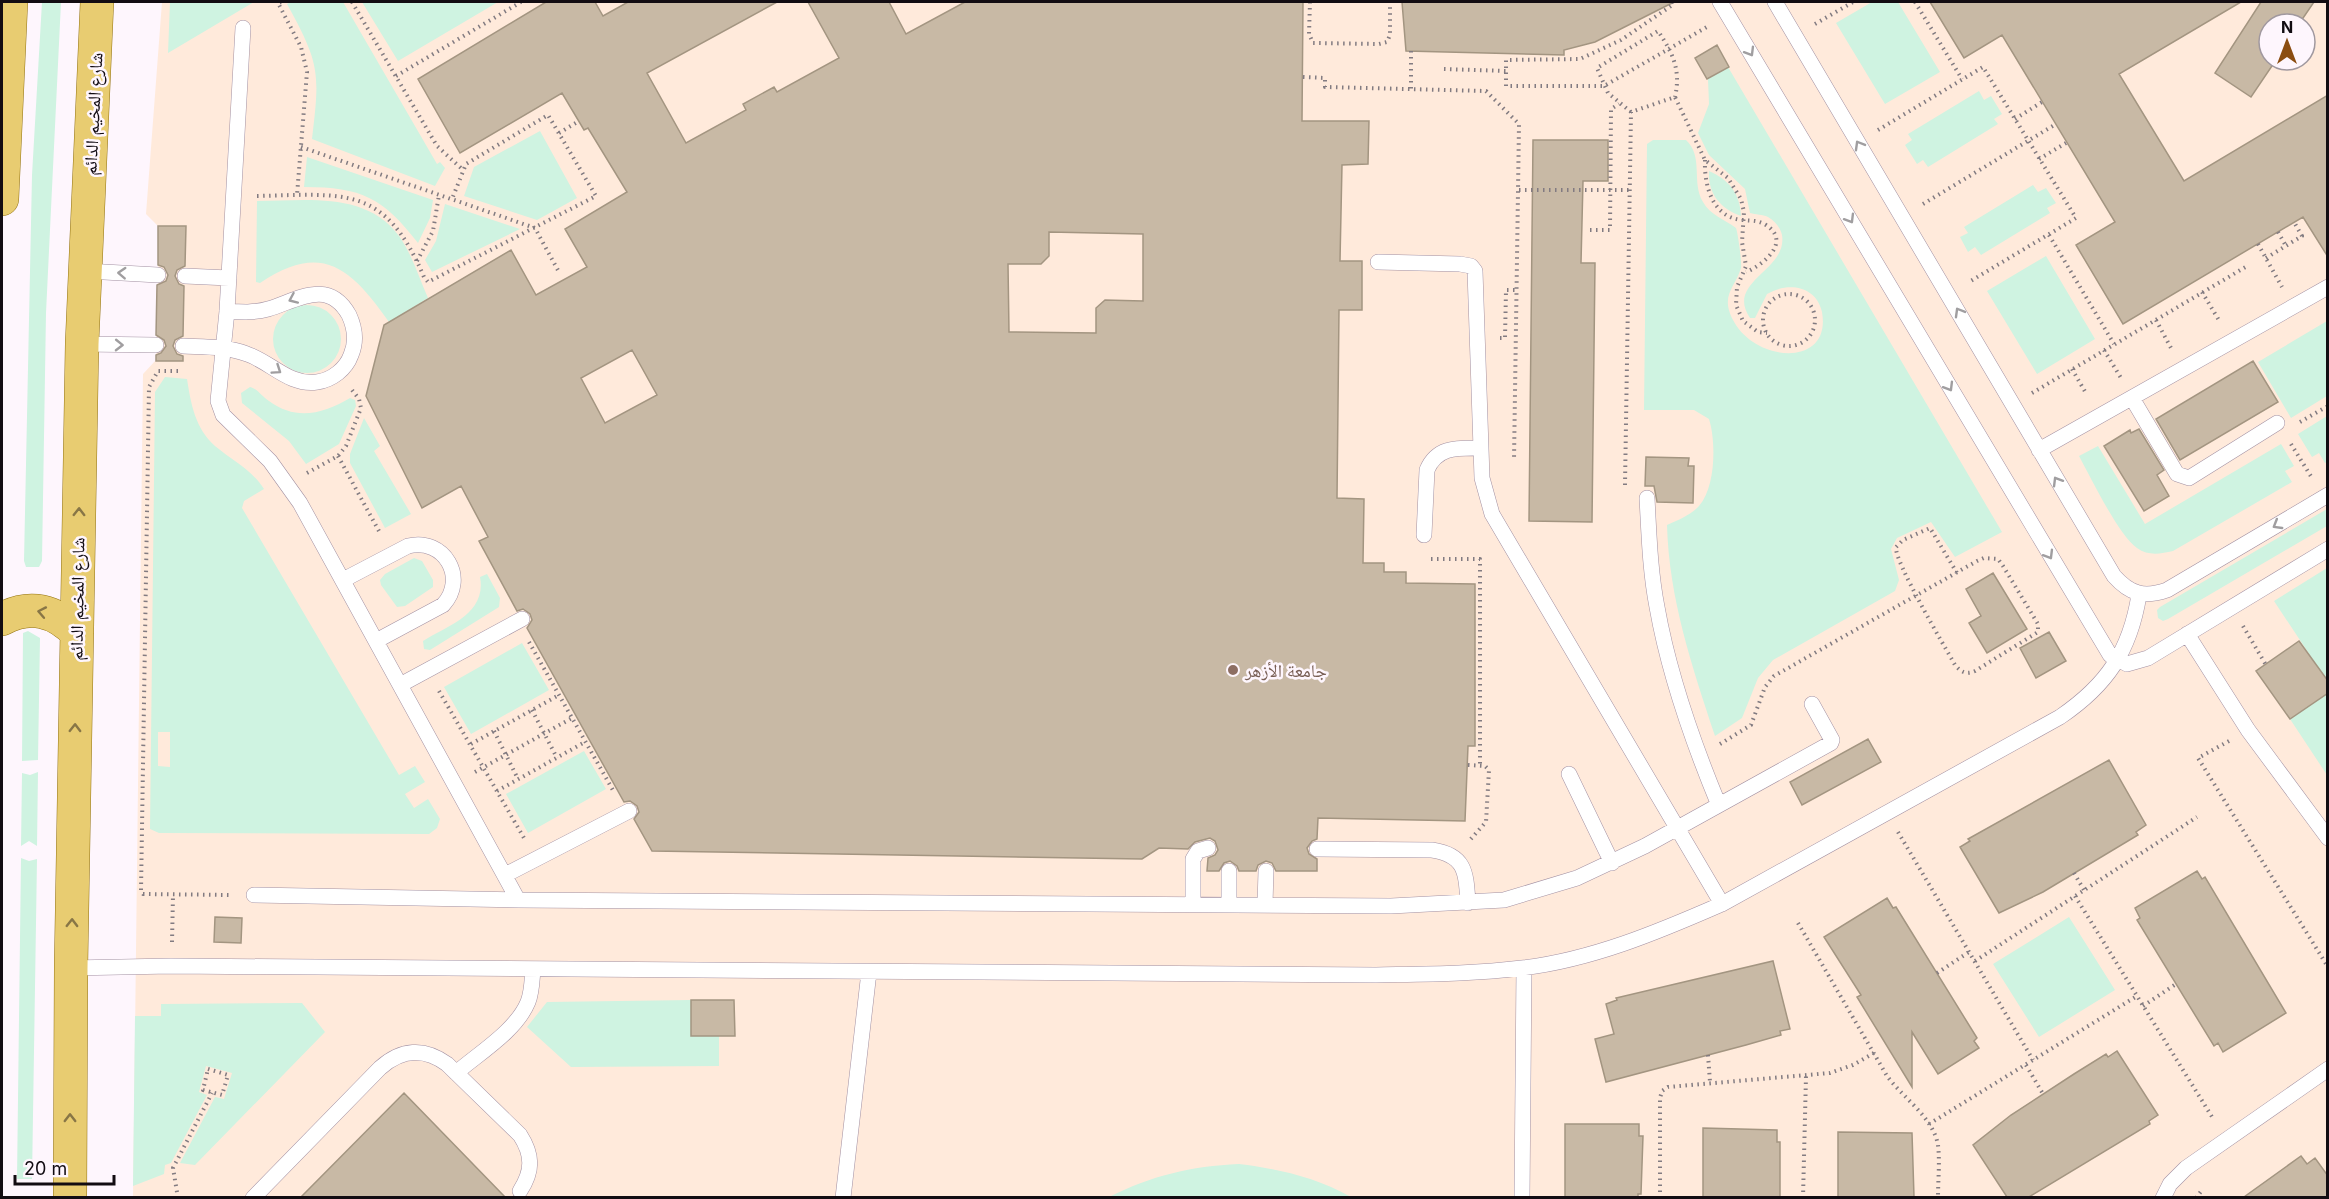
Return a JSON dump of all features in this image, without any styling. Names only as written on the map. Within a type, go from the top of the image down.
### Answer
[{"type":"main road","name":"شارع المخيم الدائم","points":[[70,1197],[71,968],[82,344],[98,2]]},
{"type":"main road","points":[[2,199],[7,11]]},
{"type":"main road","points":[[2,619],[12,614],[36,610],[59,617],[76,633]]},
{"type":"lane","points":[[1775,2],[2114,576],[2125,588],[2139,595],[2154,595],[2168,590],[2328,495]]},
{"type":"lane","points":[[1724,8],[2104,648],[2118,661],[2137,663],[2328,549]]},
{"type":"lane","points":[[243,27],[227,312],[218,401],[223,415],[270,461],[286,481],[518,900]]},
{"type":"lane","points":[[1378,262],[1460,264],[1470,266],[1475,271],[1482,478],[1492,514],[1722,904]]},
{"type":"lane","points":[[86,271],[158,275]]},
{"type":"lane","points":[[185,276],[229,278]]},
{"type":"lane","points":[[2039,450],[2328,286]]},
{"type":"lane","points":[[183,346],[224,347],[260,359],[286,377],[302,382],[318,382],[333,376],[345,366],[353,351],[355,337],[353,323],[336,301],[324,295],[300,295],[266,310],[227,312]]},
{"type":"lane","points":[[82,344],[156,345]]},
{"type":"lane","points":[[2132,398],[2177,474],[2185,478],[2189,478],[2281,429]]},
{"type":"lane","points":[[1424,535],[1427,470],[1430,462],[1448,449],[1480,448]]},
{"type":"lane","points":[[1647,498],[1652,572],[1662,634],[1698,756],[1719,803]]},
{"type":"lane","points":[[342,580],[408,546],[420,543],[440,551],[452,571],[455,584],[452,596],[443,605],[376,641]]},
{"type":"lane","points":[[71,968],[171,966],[1376,975],[1454,974],[1524,968],[1599,951],[1668,928],[1722,904],[2060,717],[2102,684],[2118,661],[2135,618],[2139,595]]},
{"type":"lane","points":[[404,691],[522,619]]},
{"type":"lane","points":[[2187,634],[2248,730],[2328,838]]},
{"type":"lane","points":[[254,895],[518,900],[1391,906],[1504,900],[1541,891],[1612,862],[1831,743],[1832,740],[1812,704]]},
{"type":"lane","points":[[1569,774],[1612,862]]},
{"type":"lane","points":[[502,868],[629,811]]},
{"type":"lane","points":[[1193,904],[1193,859],[1198,850],[1208,848]]},
{"type":"lane","points":[[1317,849],[1432,850],[1446,853],[1458,860],[1465,871],[1468,903]]},
{"type":"lane","points":[[1229,871],[1229,904]]},
{"type":"lane","points":[[1265,904],[1266,871]]},
{"type":"lane","points":[[1522,1197],[1524,968]]},
{"type":"lane","points":[[456,1073],[509,1027],[523,1011],[530,992],[533,969]]},
{"type":"lane","points":[[843,1197],[869,972]]},
{"type":"lane","points":[[253,1197],[380,1068],[397,1055],[407,1052],[428,1053],[438,1057],[520,1135],[528,1148],[531,1163],[528,1178],[520,1191]]},
{"type":"lane","points":[[2163,1197],[2170,1184],[2186,1168],[2328,1069]]},
{"type":"path","points":[[280,2],[278,3],[306,57],[308,72],[297,195]]},
{"type":"path","points":[[352,2],[440,151],[462,169]]},
{"type":"path","points":[[396,76],[521,2]]},
{"type":"path","points":[[1310,2],[1309,33],[1313,43],[1368,44],[1383,43],[1389,39],[1390,2]]},
{"type":"path","points":[[1673,2],[1674,4],[1621,40],[1593,54],[1567,61],[1506,60],[1506,86],[1604,86],[1670,48],[1724,8]]},
{"type":"path","points":[[1796,36],[1853,2]]},
{"type":"path","points":[[1915,2],[1962,79]]},
{"type":"path","points":[[1631,112],[1619,104],[1604,86],[1597,68],[1658,31],[1670,48],[1678,72],[1675,97],[1705,160],[1705,182],[1714,204],[1733,217],[1754,220],[1772,230],[1775,244],[1766,260],[1745,272]]},
{"type":"path","points":[[1621,40],[1628,49]]},
{"type":"path","points":[[1411,51],[1411,89]]},
{"type":"path","points":[[1858,142],[1983,67],[2076,218],[1948,295]]},
{"type":"path","points":[[1444,69],[1506,71]]},
{"type":"path","points":[[1303,77],[1325,78],[1325,87],[1486,91],[1519,124],[1514,460]]},
{"type":"path","points":[[1631,112],[1675,97]]},
{"type":"path","points":[[2015,118],[2042,102]]},
{"type":"path","points":[[1590,230],[1610,230],[1611,109],[1619,104]]},
{"type":"path","points":[[1631,112],[1625,498],[1647,498]]},
{"type":"path","points":[[232,196],[344,197],[372,206],[385,214],[403,234],[424,277],[431,281],[596,196],[548,115],[471,159],[462,169],[452,199]]},
{"type":"path","points":[[559,133],[579,121]]},
{"type":"path","points":[[1902,217],[2056,124]]},
{"type":"path","points":[[2039,159],[2067,142]]},
{"type":"path","points":[[301,147],[535,228],[560,274]]},
{"type":"path","points":[[1705,160],[1728,178],[1741,199],[1745,272],[1735,296],[1738,314],[1750,327],[1767,333],[1782,345],[1791,346],[1808,338],[1815,320],[1809,303],[1791,294],[1773,299],[1764,315],[1767,333]]},
{"type":"path","points":[[1519,190],[1630,190]]},
{"type":"path","points":[[417,261],[433,231],[439,195]]},
{"type":"path","points":[[2266,258],[2302,236],[2294,222]]},
{"type":"path","points":[[2278,232],[2286,246]]},
{"type":"path","points":[[2049,235],[2114,344]]},
{"type":"path","points":[[2258,244],[2293,306]]},
{"type":"path","points":[[2012,404],[2248,265]]},
{"type":"path","points":[[1505,338],[1506,290],[1517,290]]},
{"type":"path","points":[[2202,292],[2232,341]]},
{"type":"path","points":[[2156,320],[2183,369]]},
{"type":"path","points":[[2104,350],[2132,398]]},
{"type":"path","points":[[220,370],[158,371],[149,387],[141,891],[143,894],[254,895]]},
{"type":"path","points":[[1505,423],[1515,423]]},
{"type":"path","points":[[2281,429],[2304,466]]},
{"type":"path","points":[[338,456],[383,539]]},
{"type":"path","points":[[1698,756],[1747,729],[1757,713],[1765,687],[1774,676],[1918,597],[1984,558],[1998,560],[2034,618],[2038,632],[1975,671],[1964,673],[1955,665],[1918,597],[1895,551],[1903,540],[1925,529],[1932,530],[1958,573]]},
{"type":"path","points":[[1424,535],[1424,559],[1480,560],[1480,765]]},
{"type":"path","points":[[2232,607],[2266,665]]},
{"type":"path","points":[[528,640],[616,795]]},
{"type":"path","points":[[404,691],[435,682],[528,845],[502,868]]},
{"type":"path","points":[[471,744],[559,695]]},
{"type":"path","points":[[532,710],[557,758]]},
{"type":"path","points":[[455,783],[572,718]]},
{"type":"path","points":[[2248,730],[2198,758],[2328,967]]},
{"type":"path","points":[[494,731],[518,779]]},
{"type":"path","points":[[497,791],[585,742]]},
{"type":"path","points":[[1468,765],[1480,765],[1487,767],[1488,770],[1486,822],[1477,834]]},
{"type":"path","points":[[1887,813],[2033,1060]]},
{"type":"path","points":[[1975,961],[2197,817]]},
{"type":"path","points":[[2074,873],[2085,890]]},
{"type":"path","points":[[171,966],[173,895]]},
{"type":"path","points":[[2075,896],[2212,1116]]},
{"type":"path","points":[[1798,923],[1898,1091],[1929,1124],[1938,1144],[1938,1197]]},
{"type":"path","points":[[1937,973],[1969,952]]},
{"type":"path","points":[[2143,1006],[2176,984]]},
{"type":"path","points":[[1929,1124],[2137,996]]},
{"type":"path","points":[[1660,1197],[1662,1091],[1668,1087],[1710,1082],[1806,1076],[1842,1070],[1874,1053]]},
{"type":"path","points":[[1708,1055],[1710,1082]]},
{"type":"path","points":[[2026,1065],[2043,1094]]},
{"type":"path","points":[[208,1069],[228,1075],[222,1095],[212,1092],[203,1090],[208,1069]]},
{"type":"path","points":[[1803,1197],[1806,1076]]},
{"type":"path","points":[[178,1197],[173,1168],[212,1092]]},
{"type":"shaded area","name":"جامعة الأزهر","points":[[162,2],[2327,2],[2327,1197],[133,1198],[143,374],[156,360],[158,226],[146,214]]},
{"type":"green space","points":[[42,2],[61,2],[46,313],[42,561],[39,567],[26,567],[24,561],[32,175]]},
{"type":"green space","points":[[170,2],[254,2],[168,53]]},
{"type":"green space","points":[[291,2],[343,2],[437,164],[440,162],[445,168],[435,186],[312,139],[316,98],[315,69],[306,41],[287,4]]},
{"type":"green space","points":[[362,2],[498,2],[398,61]]},
{"type":"green space","points":[[1872,2],[1898,2],[1940,72],[1885,104],[1836,23]]},
{"type":"green space","points":[[1728,67],[2002,532],[1955,557],[1931,522],[1897,538],[1891,549],[1899,580],[1895,591],[1773,660],[1758,678],[1742,718],[1715,736],[1690,658],[1677,606],[1667,525],[1692,512],[1705,498],[1713,464],[1711,428],[1709,419],[1694,410],[1644,410],[1647,144],[1653,140],[1686,140],[1695,154],[1698,186],[1703,202],[1713,214],[1736,228],[1741,268],[1730,292],[1728,304],[1733,320],[1744,334],[1758,345],[1773,351],[1789,353],[1804,350],[1815,343],[1822,330],[1822,312],[1819,303],[1814,296],[1800,288],[1783,288],[1767,294],[1755,318],[1750,318],[1744,305],[1745,294],[1751,285],[1776,258],[1781,247],[1782,235],[1779,227],[1771,219],[1764,215],[1750,213],[1745,189],[1709,155],[1698,133],[1709,104],[1708,79]]},
{"type":"green space","points":[[1979,91],[1984,100],[1991,96],[2002,114],[1994,119],[1998,124],[1928,167],[1923,160],[1917,164],[1905,145],[1912,140],[1908,134]]},
{"type":"green space","points":[[540,131],[577,198],[537,220],[464,196],[474,167]]},
{"type":"green space","points":[[307,157],[433,200],[430,218],[418,243],[394,215],[370,198],[341,189],[304,187]]},
{"type":"green space","points":[[1709,171],[1732,188],[1736,194],[1741,216],[1727,209],[1717,199],[1711,187]]},
{"type":"green space","points":[[2033,185],[2038,192],[2046,188],[2056,203],[2047,208],[2050,213],[1981,255],[1975,247],[1968,252],[1960,237],[1968,233],[1964,227]]},
{"type":"green space","points":[[315,200],[352,205],[370,212],[385,222],[404,243],[428,298],[389,322],[362,287],[334,266],[318,263],[301,264],[282,270],[260,283],[256,282],[257,201]]},
{"type":"green space","points":[[445,204],[520,229],[432,272],[425,260],[436,241]]},
{"type":"green space","points":[[2046,256],[2095,339],[2037,374],[1987,291]]},
{"type":"green space","points":[[307,305],[320,308],[331,315],[338,326],[341,339],[338,352],[331,363],[320,370],[307,373],[294,370],[283,363],[276,352],[273,339],[276,326],[283,315],[294,308]]},
{"type":"green space","points":[[2327,321],[2327,396],[2291,418],[2258,362]]},
{"type":"green space","points":[[165,377],[187,379],[192,406],[198,423],[208,439],[253,476],[264,489],[244,501],[242,508],[399,775],[415,766],[425,782],[405,794],[414,808],[428,799],[440,819],[437,828],[429,834],[159,833],[150,829],[155,392]],"holes":[[[158,732],[170,732],[170,767],[158,766]]]},
{"type":"green space","points":[[250,387],[279,407],[299,413],[320,411],[350,398],[355,400],[356,406],[339,444],[306,464],[289,441],[242,403],[241,393]]},
{"type":"green space","points":[[2327,416],[2328,462],[2325,463],[2319,453],[2312,457],[2298,434]]},
{"type":"green space","points":[[364,418],[380,446],[374,451],[411,514],[385,528],[350,463],[350,454]]},
{"type":"green space","points":[[2281,444],[2294,466],[2285,471],[2292,482],[2173,551],[2159,553],[2141,551],[2130,542],[2106,506],[2079,456],[2098,446],[2145,524]]},
{"type":"green space","points":[[2327,509],[2327,526],[2168,619],[2163,621],[2158,618],[2157,610],[2160,607]]},
{"type":"green space","points":[[414,558],[422,561],[433,580],[433,587],[405,606],[397,607],[381,585],[380,580],[385,574]]},
{"type":"green space","points":[[2327,568],[2327,681],[2274,601]]},
{"type":"green space","points":[[487,574],[500,598],[499,607],[430,650],[424,649],[423,641],[453,624],[471,610],[481,590],[480,577]]},
{"type":"green space","points":[[28,631],[40,638],[38,760],[22,761],[23,633]]},
{"type":"green space","points":[[522,643],[549,690],[471,734],[444,687]]},
{"type":"green space","points":[[2327,693],[2327,775],[2290,719]]},
{"type":"green space","points":[[584,751],[606,789],[528,833],[506,794]]},
{"type":"green space","points":[[38,772],[37,846],[29,841],[21,846],[22,773],[30,775]]},
{"type":"green space","points":[[21,858],[29,861],[37,859],[32,1179],[17,1179]]},
{"type":"green space","points":[[2069,917],[2115,990],[2039,1037],[1993,964]]},
{"type":"green space","points":[[691,1000],[692,1036],[719,1036],[719,1066],[571,1067],[527,1027],[547,1002]]},
{"type":"green space","points":[[302,1003],[325,1032],[195,1165],[180,1163],[215,1097],[224,1099],[232,1073],[206,1066],[199,1092],[207,1095],[171,1163],[165,1165],[164,1174],[133,1186],[135,1016],[161,1016],[161,1004]]},
{"type":"green space","points":[[1239,1164],[1296,1175],[1324,1184],[1351,1197],[1109,1197],[1140,1183],[1172,1173]]},
{"type":"building","points":[[546,2],[595,2],[603,16],[628,2],[777,2],[647,73],[686,143],[746,110],[743,104],[774,87],[777,92],[839,58],[808,2],[889,2],[906,34],[965,2],[1303,2],[1302,121],[1369,121],[1368,164],[1342,165],[1340,261],[1362,261],[1362,310],[1339,310],[1337,498],[1364,499],[1363,563],[1384,563],[1384,572],[1406,572],[1406,583],[1475,584],[1475,746],[1468,746],[1465,821],[1318,818],[1317,839],[1312,841],[1307,848],[1309,854],[1317,859],[1317,871],[1276,871],[1272,863],[1266,861],[1258,865],[1256,871],[1239,871],[1237,866],[1230,861],[1224,863],[1219,871],[1207,871],[1208,858],[1215,855],[1218,850],[1215,841],[1210,838],[1195,842],[1188,849],[1159,848],[1142,859],[652,851],[634,819],[639,812],[637,806],[630,801],[624,802],[527,628],[532,620],[530,614],[523,609],[517,611],[479,541],[488,537],[461,486],[422,508],[366,396],[384,325],[511,250],[536,295],[587,267],[565,229],[627,192],[588,128],[584,130],[562,93],[460,153],[418,79]],"holes":[[[1049,232],[1143,234],[1143,301],[1105,300],[1096,308],[1096,333],[1009,332],[1008,264],[1041,264],[1049,256]],[[632,350],[657,395],[605,423],[581,378]]]},
{"type":"building","points":[[1402,2],[1674,2],[1595,42],[1564,50],[1564,55],[1406,51]]},
{"type":"building","points":[[1930,2],[2241,2],[2119,74],[2184,181],[2328,95],[2328,257],[2303,217],[2123,324],[2076,245],[2115,222],[2002,35],[1964,58]]},
{"type":"building","points":[[2261,2],[2314,2],[2307,12],[2257,12],[2257,72],[2268,72],[2251,97],[2215,73]]},
{"type":"building","points":[[1717,45],[1729,67],[1707,79],[1695,58]]},
{"type":"building","points":[[1533,140],[1608,140],[1608,181],[1583,181],[1581,263],[1595,263],[1592,522],[1529,521]]},
{"type":"building","points":[[158,226],[186,226],[185,266],[177,270],[175,276],[179,284],[184,286],[183,336],[175,340],[173,346],[177,354],[183,356],[183,361],[156,361],[156,355],[161,353],[166,346],[164,340],[156,335],[157,285],[166,281],[168,275],[164,267],[158,265]]},
{"type":"building","points":[[2253,361],[2278,402],[2180,460],[2156,419]]},
{"type":"building","points":[[2139,429],[2164,470],[2157,475],[2169,496],[2144,511],[2104,446],[2130,430],[2131,433]]},
{"type":"building","points":[[1646,457],[1689,458],[1688,466],[1694,466],[1693,503],[1657,502],[1654,486],[1645,486]]},
{"type":"building","points":[[1993,573],[2027,629],[1987,653],[1969,623],[1981,616],[1966,589]]},
{"type":"building","points":[[2049,632],[2066,661],[2036,678],[2020,648]]},
{"type":"building","points":[[2299,641],[2328,681],[2328,693],[2290,719],[2256,671]]},
{"type":"building","points":[[1868,739],[1881,762],[1802,805],[1790,782]]},
{"type":"building","points":[[2109,760],[2146,825],[2136,832],[2138,835],[2043,892],[1999,913],[1960,847],[1970,841],[1968,839]]},
{"type":"building","points":[[2197,871],[2202,879],[2205,877],[2286,1013],[2223,1052],[2218,1043],[2214,1046],[2137,920],[2140,918],[2135,908]]},
{"type":"building","points":[[1887,898],[1893,908],[1896,907],[1977,1038],[1974,1041],[1979,1048],[1938,1074],[1912,1032],[1912,1087],[1857,997],[1861,995],[1824,937]]},
{"type":"building","points":[[215,917],[242,918],[241,943],[214,942]]},
{"type":"building","points":[[1773,961],[1790,1029],[1780,1031],[1781,1035],[1606,1082],[1595,1039],[1614,1034],[1606,1004],[1617,1000],[1616,998]]},
{"type":"building","points":[[691,1000],[734,1000],[735,1036],[691,1036]]},
{"type":"building","points":[[2117,1051],[2158,1115],[2149,1121],[2150,1124],[2029,1197],[2007,1197],[1973,1145],[2011,1115],[2106,1054],[2108,1057]]},
{"type":"building","points":[[404,1093],[505,1197],[301,1197]]},
{"type":"building","points":[[1565,1124],[1639,1124],[1639,1136],[1643,1136],[1641,1194],[1638,1194],[1638,1197],[1565,1197]]},
{"type":"building","points":[[1703,1128],[1777,1130],[1777,1142],[1780,1142],[1780,1197],[1703,1197]]},
{"type":"building","points":[[1838,1132],[1912,1133],[1914,1197],[1838,1197]]},
{"type":"building","points":[[2301,1156],[2307,1164],[2315,1158],[2328,1176],[2328,1197],[2244,1197]]},
{"type":"place","name":"جامعة الأزهر","points":[[1233,670]]}]
